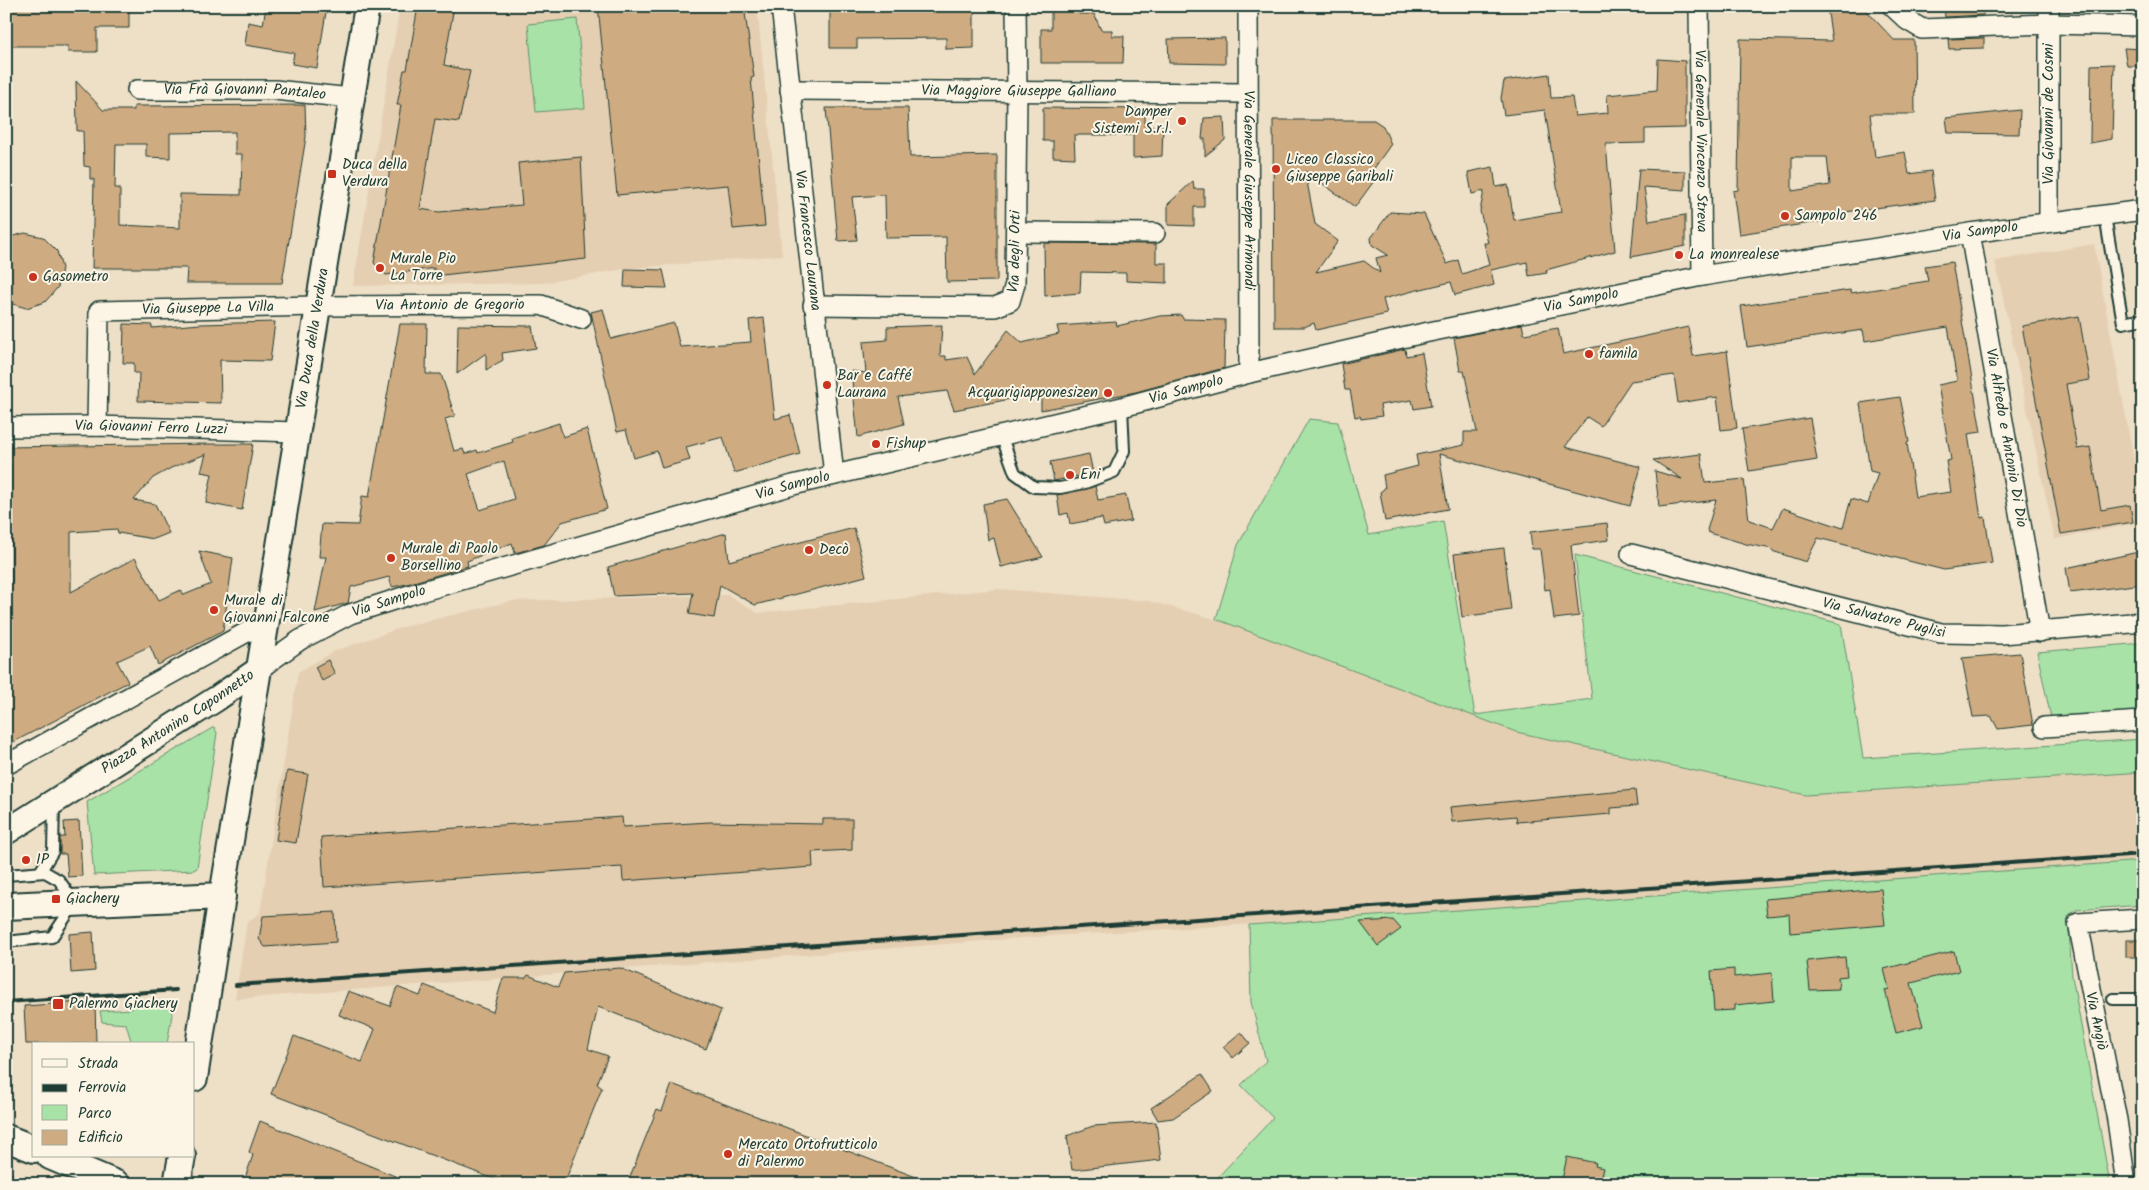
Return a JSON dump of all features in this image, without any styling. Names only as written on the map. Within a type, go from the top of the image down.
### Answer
[{"type":"main road","points":[[6,906],[222,896]]},
{"type":"main road","name":"Piazza Antonino Caponnetto","points":[[195,1072],[222,896]]},
{"type":"main road","points":[[6,1138],[32,1147]]},
{"type":"main road","points":[[57,1158],[116,1184]]},
{"type":"main road","points":[[177,1184],[182,1158]]},
{"type":"street","name":"Via Duca della Verdura","points":[[258,670],[366,6]]},
{"type":"street","name":"Via Francesco Laurana","points":[[781,6],[813,305],[834,475]]},
{"type":"street","name":"Via degli Orti","points":[[813,305],[995,307],[1010,301],[1015,284],[1016,6]]},
{"type":"street","name":"Via Generale Giuseppe Arimondi","points":[[1248,6],[1249,373]]},
{"type":"street","name":"Via Generale Vincenzo Streva","points":[[1699,6],[1702,276]]},
{"type":"street","points":[[1892,6],[1907,20],[1922,29],[2049,15],[2143,26]]},
{"type":"street","name":"Via Giovanni de Cosmi","points":[[2049,15],[2049,222]]},
{"type":"street","name":"Via Frà Giovanni Pantaleo","points":[[136,90],[274,90],[351,98]]},
{"type":"street","name":"Via Maggiore Giuseppe Galliano","points":[[790,90],[1248,93]]},
{"type":"street","name":"Via Sampolo","points":[[258,670],[300,640],[350,614],[521,562],[834,475],[1122,407],[1249,373],[1424,333],[1702,276],[1971,238],[2049,222],[2143,210]]},
{"type":"street","points":[[1016,232],[1155,233]]},
{"type":"street","name":"Via Alfredo e Antonio Di Dio","points":[[1971,238],[2040,632]]},
{"type":"street","name":"Via Giuseppe La Villa","points":[[97,426],[99,312],[317,306]]},
{"type":"street","name":"Via Antonio de Gregorio","points":[[317,306],[541,306],[581,319]]},
{"type":"street","name":"Via Giovanni Ferro Luzzi","points":[[6,427],[97,426],[296,432]]},
{"type":"street","name":"Via Salvatore Puglisi","points":[[1631,554],[1942,633],[2002,634],[2040,632],[2143,622]]},
{"type":"street","points":[[6,764],[265,622]]},
{"type":"street","name":"Piazza Antonino Caponnetto","points":[[6,832],[216,699],[258,670]]},
{"type":"street","name":"Piazza Antonino Caponnetto","points":[[222,896],[258,670]]},
{"type":"street","points":[[2044,727],[2143,721]]},
{"type":"street","name":"Via Angiò","points":[[2126,1184],[2117,1120],[2078,923],[2143,919]]},
{"type":"lane","points":[[2105,216],[2123,322],[2143,319]]},
{"type":"lane","points":[[1001,435],[1015,473],[1034,487],[1060,488],[1085,483],[1114,472],[1124,451],[1122,407]]},
{"type":"lane","points":[[40,872],[53,851],[54,803]]},
{"type":"lane","points":[[6,875],[40,872],[53,875],[75,903],[52,937],[6,942]]},
{"type":"lane","points":[[2113,999],[2143,999]]},
{"type":"shaded area","points":[[400,6],[757,6],[782,255],[625,269],[543,283],[353,286]]},
{"type":"shaded area","points":[[2094,244],[2143,510],[2143,522],[2055,539],[1995,261]]},
{"type":"shaded area","points":[[998,589],[1149,601],[1233,624],[1516,732],[1805,795],[2143,772],[2143,862],[1415,915],[1048,936],[235,999],[247,922],[260,913],[298,672],[335,651],[406,626],[512,601],[728,595],[758,613]]},
{"type":"green space","points":[[577,19],[585,108],[536,112],[528,24]]},
{"type":"green space","points":[[1309,419],[1338,422],[1369,535],[1443,521],[1475,715],[1592,699],[1575,555],[1841,624],[1863,758],[2143,739],[2143,772],[1806,795],[1516,732],[1216,619],[1238,545]]},
{"type":"green space","points":[[2143,643],[2143,712],[2051,718],[2037,652]]},
{"type":"green space","points":[[214,727],[217,733],[197,868],[194,870],[94,875],[87,802]]},
{"type":"green space","points":[[2143,861],[2143,905],[2075,910],[2068,917],[2072,976],[2110,1184],[1214,1184],[1217,1178],[1273,1118],[1241,1085],[1266,1061],[1251,1002],[1249,925]]},
{"type":"green space","points":[[174,1003],[167,1042],[131,1042],[126,1024],[102,1022],[100,1011],[132,1009],[132,1005]]},
{"type":"building","points":[[129,6],[129,28],[97,28],[97,52],[68,52],[68,46],[6,46],[6,9]]},
{"type":"building","points":[[266,6],[327,6],[317,68],[292,64],[294,53],[245,45],[248,22],[263,25]]},
{"type":"building","points":[[418,6],[454,6],[444,65],[470,71],[459,122],[435,119],[420,209],[439,212],[522,205],[518,163],[581,157],[586,259],[433,276],[434,268],[386,275],[374,263],[401,105],[397,105],[404,70],[407,70]]},
{"type":"building","points":[[598,6],[744,6],[754,77],[751,78],[765,226],[733,229],[728,185],[617,195]]},
{"type":"building","points":[[830,6],[974,6],[974,48],[946,49],[946,38],[857,39],[857,48],[830,48]]},
{"type":"building","points":[[1051,6],[1079,6],[1079,14],[1094,14],[1101,30],[1112,30],[1112,36],[1124,36],[1123,63],[1041,63],[1041,29],[1051,29]]},
{"type":"building","points":[[1827,6],[1862,6],[1894,40],[1914,40],[1915,114],[1870,114],[1875,157],[1905,152],[1909,174],[1931,171],[1935,200],[1823,215],[1824,221],[1739,234],[1733,191],[1738,190],[1740,39],[1832,41]],"holes":[[[1792,157],[1827,157],[1830,185],[1792,191]]]},
{"type":"building","points":[[1944,6],[1983,6],[1983,15],[1945,17]]},
{"type":"building","points":[[1225,38],[1225,64],[1169,63],[1168,39]]},
{"type":"building","points":[[1984,38],[1984,48],[1949,49],[1948,39]]},
{"type":"building","points":[[2124,48],[2143,49],[2143,66],[2127,66]]},
{"type":"building","points":[[1658,59],[1685,61],[1685,128],[1645,129],[1645,143],[1606,144],[1615,251],[1546,270],[1547,273],[1529,276],[1527,262],[1491,270],[1494,285],[1455,295],[1451,282],[1417,290],[1383,299],[1387,314],[1316,330],[1314,323],[1304,327],[1274,327],[1273,120],[1374,120],[1383,126],[1391,144],[1368,177],[1374,181],[1355,207],[1305,171],[1315,224],[1338,241],[1316,272],[1364,261],[1380,273],[1376,258],[1388,255],[1372,245],[1371,238],[1390,212],[1424,214],[1447,264],[1458,260],[1462,274],[1489,265],[1484,243],[1488,243],[1480,211],[1484,191],[1472,194],[1468,172],[1493,167],[1496,187],[1508,185],[1514,220],[1561,212],[1545,110],[1504,115],[1501,98],[1504,81],[1549,74],[1551,98],[1572,97],[1575,116],[1608,113],[1607,95],[1657,90]]},
{"type":"building","points":[[2114,64],[2112,139],[2090,143],[2091,65]]},
{"type":"building","points":[[76,81],[103,110],[134,110],[134,106],[305,105],[306,137],[282,283],[186,283],[187,268],[92,268],[94,179],[90,179],[90,167],[84,166],[83,131],[77,131]],"holes":[[[235,132],[235,154],[242,154],[241,195],[180,194],[180,228],[120,225],[120,188],[115,188],[116,144],[146,144],[146,157],[170,158],[170,133]]]},
{"type":"building","points":[[826,108],[908,108],[910,157],[997,155],[997,281],[947,282],[946,237],[886,238],[885,195],[852,197],[857,240],[838,241]]},
{"type":"building","points":[[1043,108],[1145,109],[1145,127],[1163,126],[1162,156],[1133,158],[1133,135],[1074,135],[1075,158],[1053,157],[1053,141],[1043,141]]},
{"type":"building","points":[[2020,110],[2019,134],[1948,133],[1946,118]]},
{"type":"building","points":[[1224,117],[1225,140],[1205,156],[1205,139],[1202,139],[1204,118]]},
{"type":"building","points":[[1639,169],[1685,171],[1685,190],[1644,187],[1649,221],[1685,215],[1685,246],[1631,257]]},
{"type":"building","points":[[1193,181],[1194,189],[1204,189],[1204,207],[1194,207],[1194,226],[1168,225],[1168,204]]},
{"type":"building","name":"Gasometro","points":[[25,233],[43,237],[57,251],[62,268],[58,287],[45,302],[26,308],[6,302],[6,238]]},
{"type":"building","points":[[1044,243],[1156,244],[1156,263],[1167,263],[1167,283],[1126,281],[1126,273],[1081,272],[1080,293],[1045,296]]},
{"type":"building","points":[[1952,262],[1981,432],[1968,434],[1981,518],[1985,517],[1992,563],[1944,570],[1818,538],[1806,562],[1772,551],[1772,549],[1746,544],[1709,533],[1707,530],[1716,500],[1659,507],[1655,471],[1682,479],[1653,460],[1701,454],[1705,483],[1744,479],[1749,520],[1773,528],[1783,508],[1843,528],[1851,499],[1868,504],[1878,473],[1870,471],[1860,403],[1900,397],[1909,442],[1907,443],[1915,497],[1951,492],[1946,461],[1951,460],[1938,385],[1957,381],[1948,327],[1865,341],[1863,330],[1747,347],[1741,306],[1850,290],[1851,293],[1928,281],[1925,266]]},
{"type":"building","points":[[625,269],[663,270],[667,288],[624,287]]},
{"type":"building","points":[[603,309],[611,339],[674,323],[680,347],[751,342],[749,320],[764,318],[775,419],[790,415],[800,454],[734,473],[723,437],[686,447],[690,460],[662,468],[657,451],[634,458],[626,430],[617,432],[591,312]]},
{"type":"building","points":[[1181,315],[1183,319],[1225,320],[1224,368],[1136,392],[1041,410],[1041,393],[954,410],[947,391],[898,397],[904,424],[858,437],[851,371],[866,373],[863,342],[887,340],[887,327],[942,325],[940,356],[946,356],[946,360],[967,357],[975,374],[1008,330],[1022,343],[1059,334],[1057,326],[1116,322],[1117,326],[1160,316]]},
{"type":"building","points":[[2079,316],[2090,380],[2066,384],[2077,449],[2090,447],[2101,510],[2130,505],[2133,522],[2061,534],[2022,326]]},
{"type":"building","points":[[275,322],[270,361],[220,360],[221,403],[138,401],[139,373],[134,373],[134,363],[123,363],[124,324],[152,325],[152,328],[201,324]]},
{"type":"building","points":[[400,324],[427,324],[426,374],[441,374],[455,416],[445,419],[454,451],[463,449],[465,454],[477,450],[478,453],[513,442],[512,438],[559,423],[563,437],[587,429],[607,509],[562,522],[544,545],[515,553],[512,543],[467,561],[468,566],[407,584],[392,587],[389,577],[351,587],[348,603],[315,612],[326,557],[319,557],[322,524],[358,525],[362,496],[369,497]],"holes":[[[504,461],[514,499],[480,510],[468,474]]]},
{"type":"building","points":[[1522,324],[1524,334],[1558,328],[1563,354],[1688,327],[1693,356],[1727,351],[1737,428],[1721,430],[1717,397],[1678,403],[1674,375],[1631,381],[1601,426],[1587,417],[1565,447],[1641,467],[1630,506],[1439,454],[1448,509],[1385,521],[1380,492],[1385,488],[1383,475],[1418,466],[1416,455],[1464,445],[1464,432],[1477,432],[1464,371],[1460,371],[1454,338]]},
{"type":"building","points":[[458,325],[532,326],[536,348],[502,353],[503,360],[486,370],[486,353],[457,374]]},
{"type":"building","points":[[1405,349],[1406,356],[1422,353],[1431,406],[1414,409],[1412,400],[1380,405],[1382,416],[1361,419],[1360,416],[1355,417],[1350,390],[1345,390],[1341,364]]},
{"type":"building","points":[[1810,418],[1817,460],[1749,471],[1742,429]]},
{"type":"building","points":[[253,444],[242,510],[206,503],[212,474],[201,472],[206,454],[171,468],[153,478],[134,500],[155,504],[169,533],[154,539],[118,533],[117,529],[71,532],[71,592],[135,558],[159,600],[181,590],[184,595],[211,584],[199,551],[233,558],[223,631],[158,665],[150,646],[117,661],[128,682],[6,746],[6,585],[12,582],[11,464],[6,465],[6,447]]},
{"type":"building","points":[[1089,454],[1093,473],[1054,481],[1050,462]]},
{"type":"building","points":[[1095,486],[1098,500],[1126,495],[1131,521],[1104,526],[1102,518],[1070,524],[1068,513],[1060,515],[1057,495]]},
{"type":"building","points":[[1007,499],[1043,557],[1001,567],[994,538],[988,540],[983,504]]},
{"type":"building","points":[[1607,523],[1609,540],[1571,545],[1579,616],[1554,619],[1550,589],[1545,590],[1540,549],[1532,549],[1530,532]]},
{"type":"building","points":[[854,528],[866,576],[755,605],[720,585],[714,618],[689,614],[693,593],[614,596],[608,567],[726,533],[729,561]]},
{"type":"building","points":[[1504,548],[1511,610],[1462,617],[1454,554]]},
{"type":"building","points":[[2143,551],[2143,584],[2070,593],[2066,568]]},
{"type":"building","points":[[2020,653],[2033,725],[1998,729],[1991,716],[1973,717],[1962,658]]},
{"type":"building","points":[[328,660],[335,674],[322,681],[315,667]]},
{"type":"building","points":[[287,771],[308,774],[296,843],[276,840]]},
{"type":"building","points":[[1635,790],[1637,806],[1611,808],[1611,814],[1517,822],[1516,816],[1452,822],[1450,807]]},
{"type":"building","points":[[622,817],[623,827],[710,822],[823,824],[823,819],[852,819],[852,850],[812,852],[813,867],[623,881],[622,867],[324,887],[321,837]]},
{"type":"building","points":[[79,821],[82,876],[68,877],[66,854],[60,854],[60,837],[65,837],[64,822]]},
{"type":"building","points":[[1881,889],[1885,925],[1790,933],[1789,914],[1767,916],[1765,899]]},
{"type":"building","points":[[335,912],[336,942],[265,947],[259,939],[263,916]]},
{"type":"building","points":[[1393,920],[1401,929],[1378,946],[1360,922]]},
{"type":"building","points":[[93,932],[95,971],[71,973],[69,934]]},
{"type":"building","points":[[2126,940],[2143,940],[2143,957],[2126,957]]},
{"type":"building","points":[[1954,951],[1959,971],[1911,983],[1923,1026],[1896,1033],[1885,990],[1889,989],[1884,969]]},
{"type":"building","points":[[1845,957],[1847,976],[1838,977],[1839,989],[1810,990],[1807,961]]},
{"type":"building","points":[[620,968],[721,1010],[706,1049],[598,1007],[588,1049],[608,1056],[597,1084],[602,1088],[564,1184],[507,1184],[271,1094],[294,1036],[362,1062],[375,1029],[339,1015],[348,991],[390,1006],[397,987],[420,996],[424,985],[493,1012],[503,978],[526,978],[528,975],[558,987],[564,973]]},
{"type":"building","points":[[1734,969],[1734,977],[1772,973],[1774,1001],[1735,1005],[1735,1010],[1714,1011],[1711,971]]},
{"type":"building","points":[[95,1001],[96,1042],[32,1042],[32,1044],[26,1044],[24,1006]]},
{"type":"building","points":[[1241,1032],[1250,1043],[1233,1058],[1223,1047]]},
{"type":"building","points":[[1202,1074],[1213,1091],[1173,1118],[1158,1120],[1151,1108]]},
{"type":"building","points":[[672,1084],[929,1182],[929,1184],[757,1184],[737,1176],[735,1184],[627,1184],[657,1109],[662,1111]]},
{"type":"building","points":[[260,1121],[412,1184],[243,1184],[253,1155],[249,1152]]},
{"type":"building","points":[[1156,1122],[1161,1160],[1072,1170],[1067,1136],[1093,1126]]},
{"type":"building","points":[[1567,1157],[1596,1163],[1595,1166],[1603,1168],[1599,1184],[1561,1184]]},
{"type":"railway","points":[[236,985],[2143,854]]},
{"type":"railway","points":[[6,1002],[176,990]]},
{"type":"place","name":"Damper Sistemi S.r.l.","points":[[1182,121]]},
{"type":"place","name":"Liceo Classico Giuseppe Garibali","points":[[1276,169]]},
{"type":"place","name":"Duca della Verdura","points":[[332,174]]},
{"type":"place","name":"Sampolo 246","points":[[1785,216]]},
{"type":"place","name":"La monrealese","points":[[1679,255]]},
{"type":"place","name":"Murale Pio La Torre","points":[[380,268]]},
{"type":"place","name":"Gasometro","points":[[33,277]]},
{"type":"place","name":"famila","points":[[1589,354]]},
{"type":"place","name":"Bar e Caffé Laurana","points":[[827,385]]},
{"type":"place","name":"Acquarigiapponesizen","points":[[1108,393]]},
{"type":"place","name":"Fishup","points":[[876,444]]},
{"type":"place","name":"Eni","points":[[1070,475]]},
{"type":"place","name":"Decò","points":[[809,550]]},
{"type":"place","name":"Murale di Paolo Borsellino","points":[[391,558]]},
{"type":"place","name":"Murale di Giovanni Falcone","points":[[214,610]]},
{"type":"place","name":"IP","points":[[26,860]]},
{"type":"place","name":"Giachery","points":[[56,899]]},
{"type":"place","name":"Palermo Giachery","points":[[58,1004]]},
{"type":"place","name":"Mercato Ortofrutticolo di Palermo","points":[[728,1154]]}]
